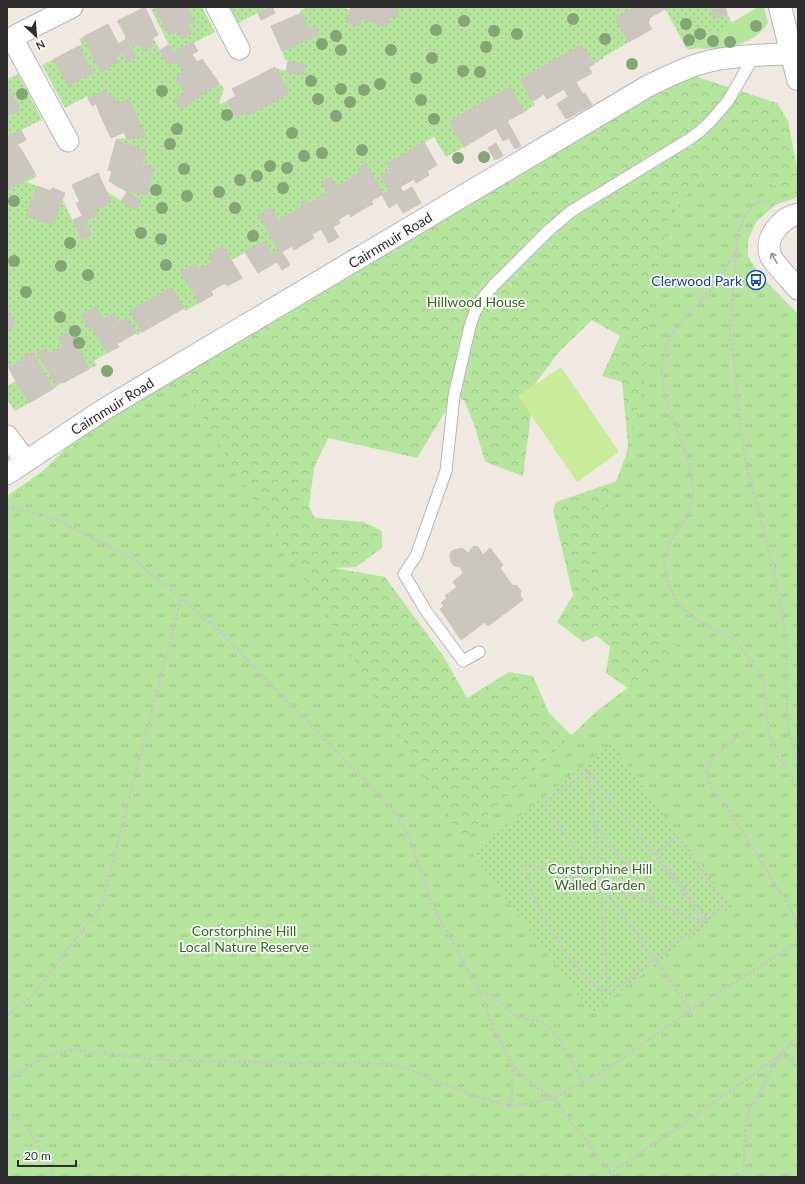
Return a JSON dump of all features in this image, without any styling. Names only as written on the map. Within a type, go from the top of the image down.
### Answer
[{"type":"street","points":[[68,141],[9,39],[72,7]]},
{"type":"street","points":[[217,7],[239,49]]},
{"type":"street","points":[[780,7],[798,79]]},
{"type":"street","name":"Cairnmuir Road","points":[[7,474],[26,460],[110,406],[648,86],[699,64],[712,61],[754,56],[792,54]]},
{"type":"street","points":[[798,214],[791,216],[775,228],[769,243],[771,257],[798,289]]},
{"type":"street","points":[[7,436],[26,460]]},
{"type":"lane","points":[[478,652],[463,661],[426,611],[404,574],[416,556],[446,471],[454,396],[470,326],[475,312],[482,299],[493,286],[559,221],[585,202],[699,132],[719,112],[736,88],[754,56]]},
{"type":"path","points":[[774,207],[767,201],[761,200],[753,206],[745,216],[738,233],[730,330],[744,455],[774,570],[786,635],[787,724],[798,763]]},
{"type":"path","points":[[737,247],[718,282],[670,337],[661,366],[665,399],[690,466],[694,490],[688,515],[671,540],[664,560],[667,581],[672,592],[690,616],[734,640],[752,662],[764,682],[769,734],[777,755],[792,776],[798,780]]},
{"type":"path","points":[[7,507],[54,518],[133,559],[182,598],[221,633],[394,810],[410,837],[433,906],[480,993],[494,1030],[513,1066],[524,1078],[553,1098],[614,1177]]},
{"type":"path","points":[[7,1015],[32,996],[102,907],[182,598]]},
{"type":"path","points":[[744,732],[717,754],[710,763],[708,778],[710,786],[723,802],[781,892],[798,923]]},
{"type":"path","points":[[588,771],[599,882],[597,885],[705,920]]},
{"type":"path","points":[[588,771],[683,888],[705,920]]},
{"type":"path","points":[[588,771],[543,804],[599,882]]},
{"type":"path","points":[[593,821],[660,906]]},
{"type":"path","points":[[609,994],[726,904],[677,836],[655,853]]},
{"type":"path","points":[[655,853],[705,920]]},
{"type":"path","points":[[525,864],[603,882],[602,886],[609,994],[592,983],[568,957],[540,911],[530,887],[525,864]]},
{"type":"path","points":[[683,888],[703,872]]},
{"type":"path","points":[[602,886],[691,1010]]},
{"type":"path","points":[[7,1081],[53,1053],[76,1050],[160,1060],[367,1063],[399,1066],[473,1096],[511,1107],[553,1098],[599,1074],[691,1010],[798,942]]},
{"type":"path","points":[[480,993],[487,992],[515,1014],[546,1025],[560,1040],[583,1082]]},
{"type":"path","points":[[605,1177],[695,1116],[780,1055],[798,1036]]},
{"type":"path","points":[[780,1055],[798,1062]]},
{"type":"path","points":[[744,1177],[746,1116],[780,1055]]},
{"type":"path","points":[[511,1107],[513,1066]]},
{"type":"path","points":[[7,1114],[24,1124],[54,1177]]},
{"type":"green space","points":[[187,7],[202,7],[215,32],[173,53],[151,9],[155,8],[169,35],[178,31],[182,39],[192,34],[188,26],[194,22]]},
{"type":"green space","points":[[230,7],[269,7],[238,23]]},
{"type":"green space","points":[[308,7],[342,7],[350,10],[346,22],[358,26],[361,18],[398,16],[398,7],[634,7],[615,18],[629,42],[594,64],[582,45],[521,80],[535,105],[524,112],[510,87],[449,122],[464,147],[446,157],[434,137],[387,164],[390,170],[381,175],[390,189],[383,193],[366,163],[358,168],[360,173],[336,187],[331,177],[321,182],[327,192],[310,203],[307,199],[303,206],[279,220],[271,208],[259,215],[278,249],[272,253],[265,241],[232,260],[223,246],[209,254],[213,262],[199,270],[195,264],[182,272],[199,303],[185,311],[172,287],[131,311],[142,332],[137,335],[127,318],[118,323],[113,314],[103,319],[96,307],[81,315],[88,328],[91,326],[107,353],[94,361],[97,365],[89,369],[69,332],[58,338],[63,346],[48,354],[45,349],[38,353],[57,387],[53,389],[32,352],[20,359],[22,361],[7,369],[7,186],[9,189],[35,173],[37,176],[27,182],[37,186],[26,215],[62,198],[82,240],[91,235],[85,221],[97,215],[95,210],[111,202],[106,191],[135,210],[141,201],[118,187],[147,195],[154,168],[142,164],[146,150],[116,141],[116,139],[145,137],[129,99],[117,104],[113,95],[109,97],[105,90],[88,98],[87,96],[65,108],[42,65],[54,59],[68,86],[93,73],[79,46],[82,44],[79,39],[83,37],[101,71],[118,63],[115,58],[123,53],[128,62],[136,58],[117,21],[119,20],[143,51],[153,46],[150,39],[153,37],[168,66],[177,62],[184,72],[175,78],[185,92],[181,109],[219,83],[224,88],[219,104],[227,101],[236,117],[245,112],[247,116],[289,93],[276,68],[303,75],[305,65],[285,60],[282,51],[319,35],[316,26],[308,30],[300,11]]},
{"type":"green space","points":[[664,7],[723,7],[712,12],[715,18],[727,13],[732,23],[687,49]]},
{"type":"green space","points":[[758,7],[764,7],[768,23],[752,39],[721,48],[687,49]]},
{"type":"green space","name":"Hillwood House","points":[[679,71],[777,103],[788,121],[798,172],[798,194],[738,172],[699,180],[629,455],[622,382],[602,376],[620,336],[592,320],[559,352],[535,384],[523,476],[485,462],[475,427],[464,400],[455,396],[417,458],[328,438],[314,468],[309,506],[315,518],[364,522],[382,531],[382,548],[356,567],[335,568],[385,577],[444,657],[467,698],[509,672],[533,676],[549,713],[572,736],[628,688],[606,673],[610,647],[597,636],[583,642],[557,622],[573,595],[553,510],[556,502],[620,480],[601,591],[636,619],[680,649],[712,691],[7,1177],[7,496],[42,472],[75,440]]},
{"type":"green space","points":[[18,74],[42,120],[7,137],[7,116],[20,110],[7,85],[7,79]]},
{"type":"green space","name":"Corstorphine Hill Local Nature Reserve","points":[[738,172],[798,194],[798,197],[775,205],[756,222],[748,240],[748,256],[758,273],[798,314],[798,1177],[7,1177],[7,496],[42,472],[75,440],[176,375],[342,640],[462,839],[598,710],[680,649],[636,619],[601,591],[596,556],[601,511],[610,498],[625,458],[645,379],[650,303],[668,219],[699,180]]},
{"type":"green space","points":[[561,367],[619,452],[577,482],[518,396]]},
{"type":"green space","points":[[16,381],[29,403],[15,411],[7,400],[7,386]]},
{"type":"green space","name":"Corstorphine Hill Walled Garden","points":[[611,744],[732,906],[592,1013],[472,853]]},
{"type":"building","points":[[145,7],[158,35],[133,48],[119,20]]},
{"type":"building","points":[[187,7],[194,22],[169,35],[155,8]]},
{"type":"building","points":[[272,7],[275,13],[261,20],[258,13]]},
{"type":"building","points":[[351,7],[379,7],[374,23],[349,14]]},
{"type":"building","points":[[379,7],[388,7],[388,22],[386,27],[374,23]]},
{"type":"building","points":[[388,7],[398,7],[398,17],[388,17]]},
{"type":"building","points":[[634,7],[639,7],[646,20],[650,18],[648,23],[652,29],[629,42],[615,18]]},
{"type":"building","points":[[639,7],[664,7],[665,9],[646,20]]},
{"type":"building","points":[[725,7],[727,13],[714,19],[711,12]]},
{"type":"building","points":[[302,13],[312,38],[282,51],[271,26]]},
{"type":"building","points":[[349,14],[361,18],[359,26],[346,22]]},
{"type":"building","points":[[108,24],[123,53],[115,58],[118,63],[101,72],[83,37]]},
{"type":"building","points":[[188,26],[192,34],[182,39],[178,31]]},
{"type":"building","points":[[316,26],[319,35],[312,38],[308,30]]},
{"type":"building","points":[[126,39],[136,58],[128,62],[118,44]]},
{"type":"building","points":[[150,39],[153,46],[143,51],[139,44]]},
{"type":"building","points":[[193,43],[198,51],[178,61],[173,53]]},
{"type":"building","points":[[169,45],[178,61],[168,66],[160,50]]},
{"type":"building","points":[[582,45],[594,64],[589,67],[578,47]]},
{"type":"building","points":[[79,46],[93,73],[68,86],[54,59]]},
{"type":"building","points":[[578,47],[592,73],[569,86],[555,60]]},
{"type":"building","points":[[192,54],[197,62],[184,72],[177,62]]},
{"type":"building","points":[[202,59],[219,83],[192,102],[175,78]]},
{"type":"building","points":[[555,60],[569,86],[547,99],[532,73]]},
{"type":"building","points":[[288,61],[305,65],[303,75],[286,71]]},
{"type":"building","points":[[275,67],[289,93],[268,105],[254,78]]},
{"type":"building","points":[[532,73],[544,94],[533,101],[521,80]]},
{"type":"building","points":[[254,78],[268,105],[247,116],[232,89]]},
{"type":"building","points":[[576,82],[583,95],[576,98],[569,86]]},
{"type":"building","points":[[7,85],[20,110],[7,116]]},
{"type":"building","points":[[569,86],[576,98],[571,101],[564,89]]},
{"type":"building","points":[[510,87],[524,112],[507,121],[521,146],[515,149],[487,100]]},
{"type":"building","points":[[105,90],[109,97],[92,106],[88,98]]},
{"type":"building","points":[[185,92],[192,102],[181,110],[174,100]]},
{"type":"building","points":[[585,93],[592,105],[583,110],[576,98]]},
{"type":"building","points":[[113,95],[117,104],[99,112],[96,103]]},
{"type":"building","points":[[236,96],[245,112],[236,117],[227,101]]},
{"type":"building","points":[[568,97],[571,101],[576,98],[583,110],[566,119],[557,104]]},
{"type":"building","points":[[129,99],[140,125],[111,138],[99,112]]},
{"type":"building","points":[[487,100],[509,138],[503,141],[496,128],[479,138],[464,113]]},
{"type":"building","points":[[464,113],[479,138],[464,147],[449,122]]},
{"type":"building","points":[[140,125],[146,137],[127,139],[124,132]]},
{"type":"building","points":[[21,130],[26,140],[7,150],[7,137]]},
{"type":"building","points":[[116,141],[146,150],[138,178],[108,170]]},
{"type":"building","points":[[424,142],[437,165],[427,171],[429,175],[416,183],[414,179],[400,187],[387,164]]},
{"type":"building","points":[[496,143],[503,156],[495,160],[488,148]]},
{"type":"building","points":[[17,144],[22,151],[7,160],[7,150]]},
{"type":"building","points":[[22,151],[35,173],[9,190],[7,186],[7,160]]},
{"type":"building","points":[[366,163],[383,194],[371,201],[373,204],[363,209],[347,181],[360,173],[358,168]]},
{"type":"building","points":[[142,164],[154,168],[147,195],[134,192]]},
{"type":"building","points":[[390,170],[400,187],[391,192],[381,175]]},
{"type":"building","points":[[112,171],[138,178],[134,192],[118,187],[109,181]]},
{"type":"building","points":[[98,173],[111,202],[86,215],[72,185]]},
{"type":"building","points":[[331,177],[336,187],[327,192],[321,182]]},
{"type":"building","points":[[347,181],[363,209],[351,217],[349,213],[338,220],[324,194]]},
{"type":"building","points":[[37,186],[51,191],[52,188],[65,193],[53,225],[26,215]]},
{"type":"building","points":[[400,187],[403,192],[412,187],[421,203],[403,213],[391,192]]},
{"type":"building","points":[[390,189],[397,203],[389,208],[382,195]]},
{"type":"building","points":[[127,192],[141,201],[135,210],[121,201]]},
{"type":"building","points":[[324,194],[333,210],[326,215],[316,198]]},
{"type":"building","points":[[307,199],[324,228],[312,234],[314,238],[304,244],[288,215],[303,206],[301,203]]},
{"type":"building","points":[[317,199],[327,218],[320,222],[310,203]]},
{"type":"building","points":[[80,202],[86,215],[95,210],[97,215],[85,221],[76,203]]},
{"type":"building","points":[[271,208],[279,220],[266,228],[258,215]]},
{"type":"building","points":[[333,210],[340,223],[333,227],[326,215]]},
{"type":"building","points":[[288,215],[304,244],[294,250],[292,246],[280,253],[266,228]]},
{"type":"building","points":[[82,216],[91,235],[82,240],[73,220]]},
{"type":"building","points":[[327,218],[339,237],[329,243],[321,229],[324,228],[320,222]]},
{"type":"building","points":[[265,241],[277,262],[258,273],[245,252]]},
{"type":"building","points":[[223,246],[242,278],[227,286],[225,283],[211,291],[213,295],[199,303],[181,272],[195,264],[199,270],[213,262],[209,254]]},
{"type":"building","points":[[278,249],[280,253],[282,252],[290,265],[282,270],[272,253]]},
{"type":"building","points":[[172,287],[184,308],[167,318],[155,297]]},
{"type":"building","points":[[155,297],[167,318],[142,332],[130,311]]},
{"type":"building","points":[[96,307],[103,319],[88,328],[81,315]]},
{"type":"building","points":[[7,309],[16,326],[7,331]]},
{"type":"building","points":[[113,314],[127,338],[117,344],[119,347],[107,353],[91,326]]},
{"type":"building","points":[[127,318],[136,333],[127,338],[118,323]]},
{"type":"building","points":[[69,332],[74,340],[63,346],[58,338]]},
{"type":"building","points":[[74,340],[89,369],[63,383],[48,354]]},
{"type":"building","points":[[45,349],[54,365],[47,369],[37,353]]},
{"type":"building","points":[[32,352],[38,362],[26,369],[20,359]]},
{"type":"building","points":[[22,361],[26,369],[13,376],[9,368]]},
{"type":"building","points":[[38,362],[53,389],[29,403],[13,376]]},
{"type":"building","points":[[54,365],[63,382],[56,385],[47,369]]},
{"type":"building","points":[[474,546],[478,547],[483,555],[490,548],[503,565],[500,568],[512,585],[517,586],[521,591],[520,595],[523,600],[488,626],[485,622],[461,640],[440,609],[444,606],[441,603],[447,598],[445,596],[457,587],[453,582],[463,573],[460,567],[454,566],[451,562],[451,552],[462,548],[468,553]]},
{"type":"place","name":"Clerwood Park","points":[[756,280]]}]
